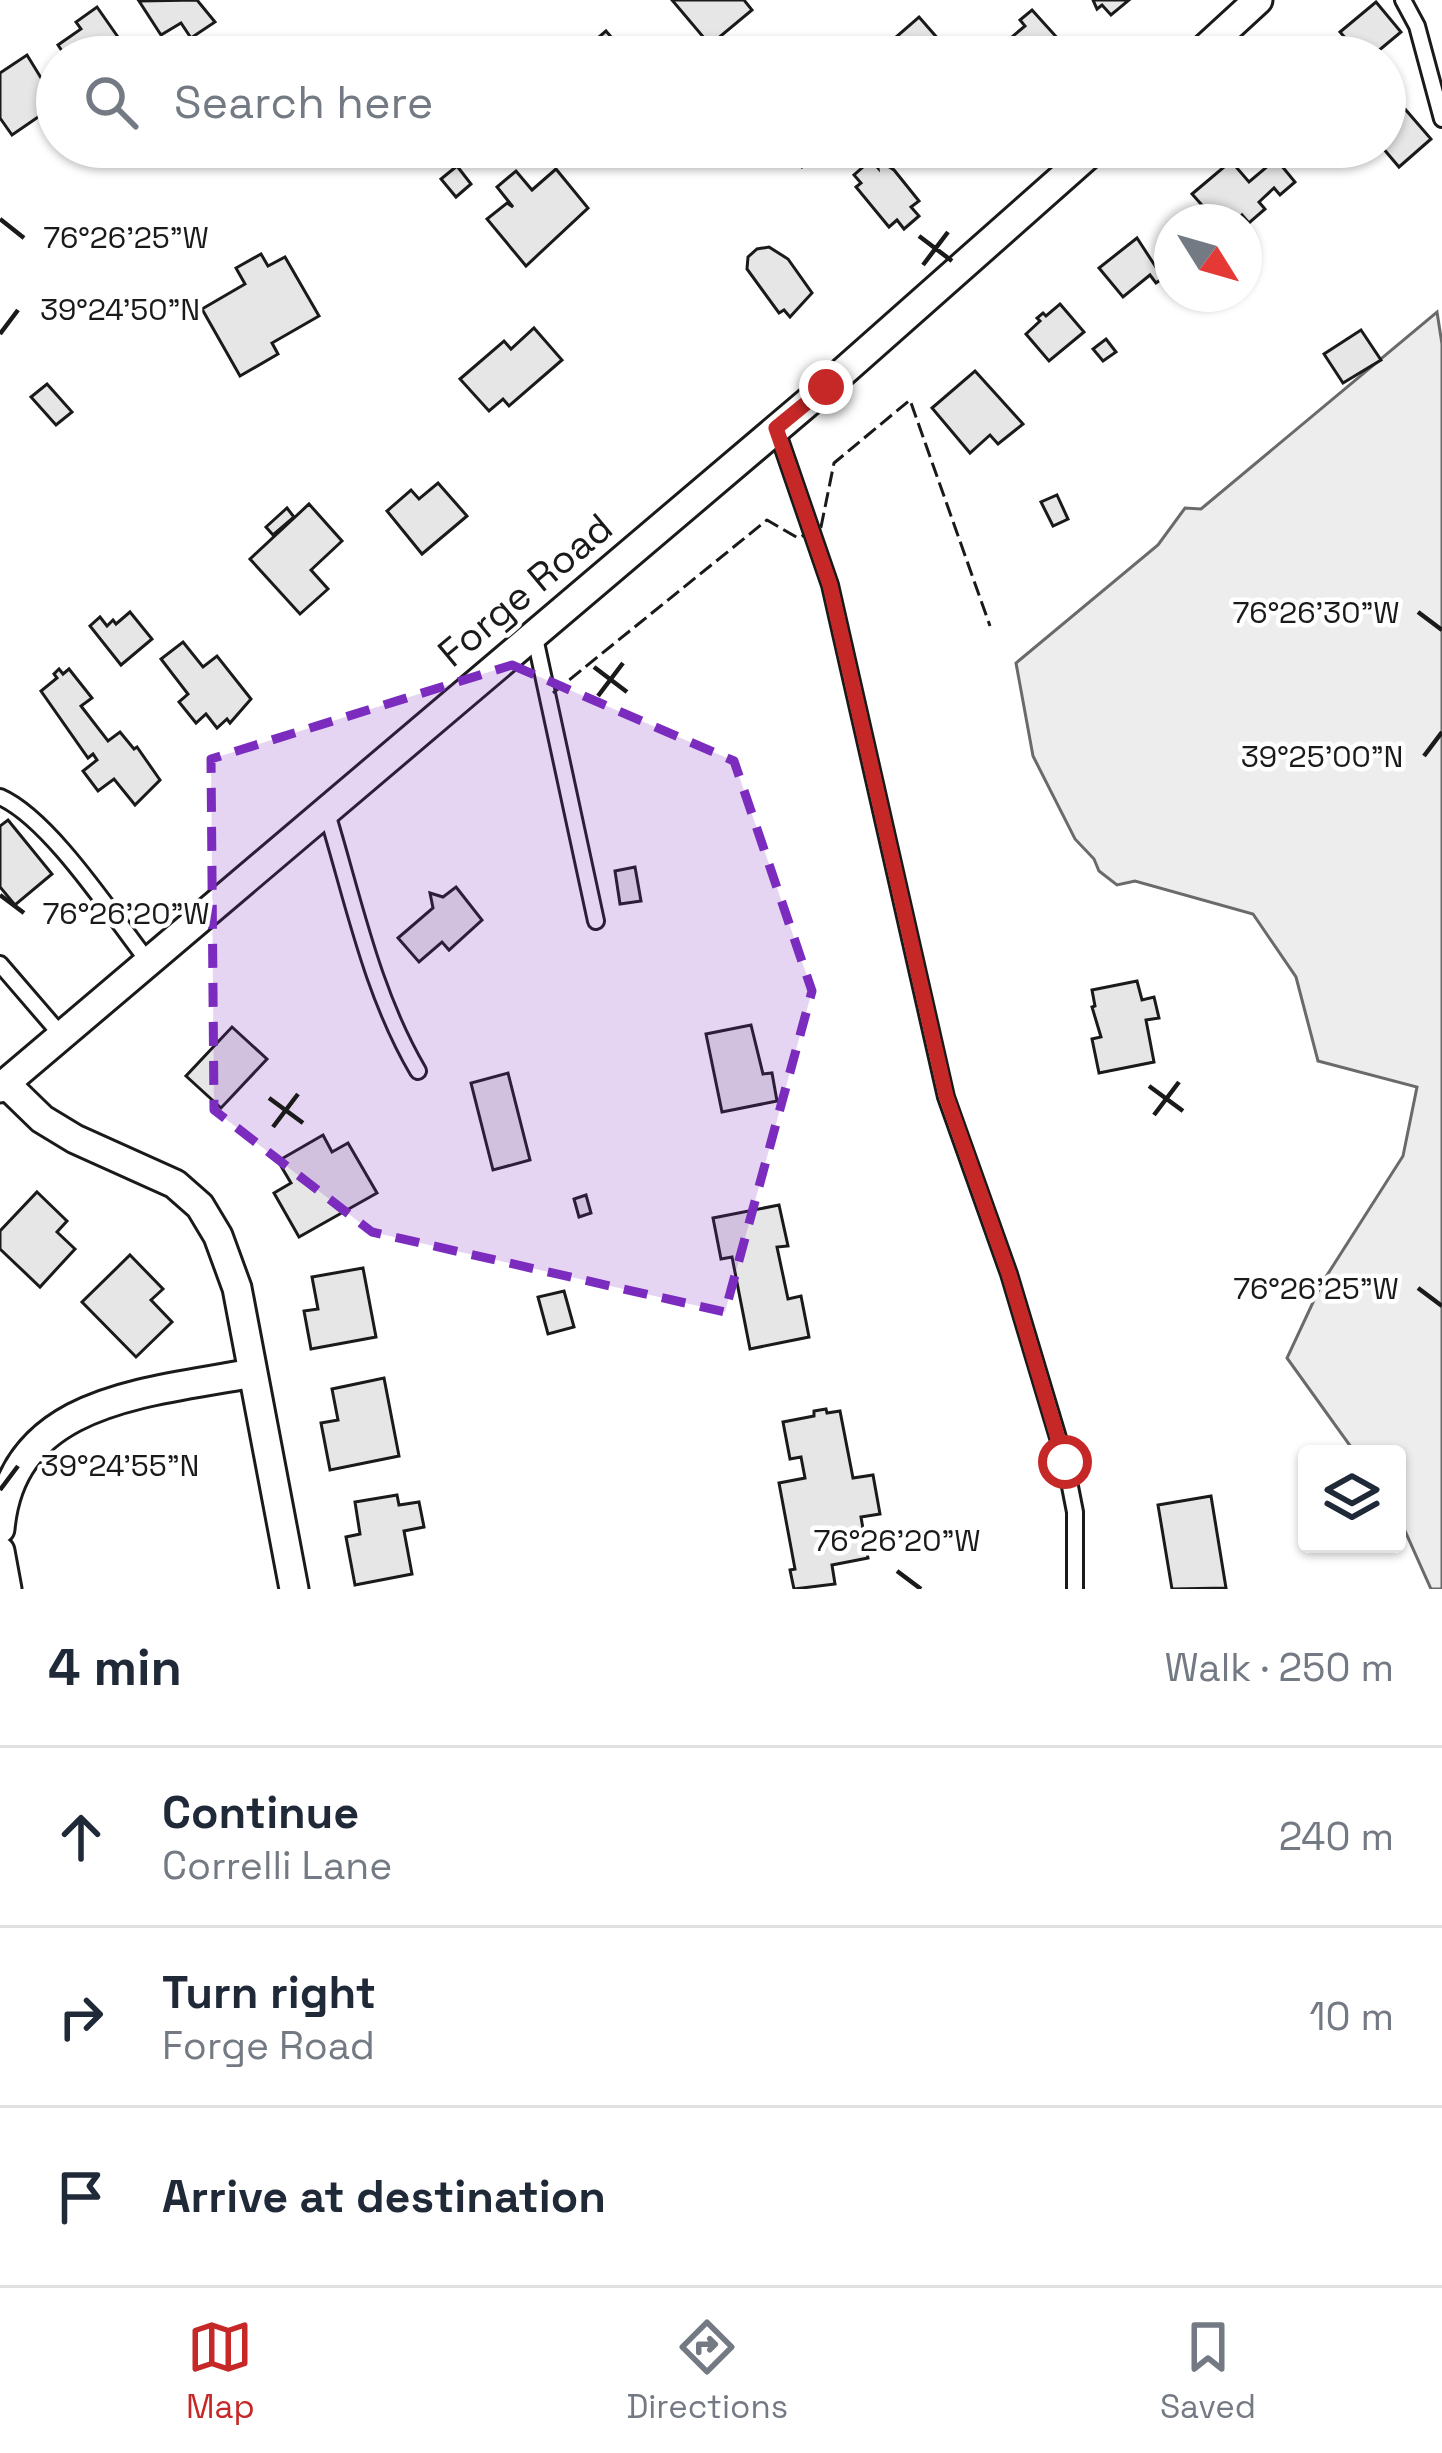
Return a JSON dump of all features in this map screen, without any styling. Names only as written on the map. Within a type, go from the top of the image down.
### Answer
[{"type":"street","points":[[1219,36],[1258,0]]},
{"type":"street","name":"Forge Road","points":[[3,1085],[776,428],[1073,168]]},
{"type":"street","points":[[3,1085],[58,1129],[175,1184],[200,1206],[218,1236],[237,1288],[295,1589]]},
{"type":"street","points":[[0,1529],[10,1482],[49,1430],[87,1409],[252,1373]]},
{"type":"street","points":[[0,1551],[8,1589]]},
{"type":"lane","points":[[1402,0],[1417,26],[1442,119]]},
{"type":"lane","points":[[776,428],[830,585],[946,1096],[1009,1274],[1065,1462],[1075,1512],[1075,1589]]},
{"type":"lane","points":[[534,633],[596,921]]},
{"type":"lane","points":[[0,797],[29,816],[52,840],[148,960]]},
{"type":"lane","points":[[326,810],[372,968],[396,1032],[418,1071]]},
{"type":"lane","points":[[0,964],[62,1036]]},
{"type":"highlighted area","points":[[512,665],[734,761],[812,991],[725,1312],[372,1232],[214,1110],[211,759]]},
{"type":"shaded area","points":[[1437,312],[1442,344],[1442,1589],[1431,1589],[1406,1533],[1406,1445],[1350,1445],[1287,1358],[1322,1283],[1403,1156],[1417,1087],[1318,1061],[1296,977],[1253,914],[1135,881],[1117,885],[1099,871],[1075,839],[1033,756],[1016,663],[1158,545],[1185,508],[1201,509]]},
{"type":"building","points":[[197,0],[215,22],[194,36],[181,23],[161,35],[139,1]]},
{"type":"building","points":[[672,0],[744,0],[752,10],[721,36],[702,36]]},
{"type":"building","points":[[1093,0],[1129,0],[1111,15],[1102,5],[1097,9]]},
{"type":"building","points":[[1376,2],[1401,32],[1396,36],[1344,36],[1340,32]]},
{"type":"building","points":[[97,7],[117,36],[71,36],[81,29],[76,22]]},
{"type":"building","points":[[1032,10],[1056,36],[1013,36],[1025,26],[1020,20]]},
{"type":"building","points":[[919,17],[936,36],[897,36]]},
{"type":"building","points":[[27,55],[36,70],[36,118],[12,135],[0,118],[0,73]]},
{"type":"building","points":[[1406,110],[1431,139],[1406,161]]},
{"type":"building","points":[[459,168],[471,184],[456,197],[441,179]]},
{"type":"building","points":[[862,168],[891,168],[919,201],[911,207],[919,216],[904,229],[897,220],[889,227],[856,187],[861,183],[854,175]]},
{"type":"building","points":[[1223,168],[1237,168],[1249,182],[1265,168],[1283,168],[1295,182],[1280,195],[1274,188],[1261,204],[1201,204],[1192,194]]},
{"type":"building","points":[[556,169],[588,208],[526,266],[487,219],[507,203],[513,207],[497,187],[516,171],[532,190]]},
{"type":"building","points":[[1137,238],[1154,264],[1154,280],[1150,275],[1123,297],[1099,268]]},
{"type":"building","points":[[769,247],[788,259],[812,293],[790,317],[784,310],[779,313],[747,269],[748,257]]},
{"type":"building","points":[[261,254],[268,266],[285,257],[319,316],[272,343],[278,354],[240,376],[202,309],[245,284],[236,268]]},
{"type":"building","points":[[1060,304],[1084,332],[1049,361],[1026,334],[1040,321],[1037,318]]},
{"type":"building","points":[[534,328],[562,360],[509,406],[503,399],[489,411],[460,379],[504,341],[511,349]]},
{"type":"building","points":[[1361,330],[1381,360],[1343,383],[1324,354]]},
{"type":"building","points":[[1106,339],[1116,352],[1103,361],[1093,349]]},
{"type":"building","points":[[975,371],[1023,424],[998,444],[990,435],[970,453],[932,408]]},
{"type":"building","points":[[47,384],[72,412],[56,425],[31,397]]},
{"type":"building","points":[[438,483],[467,516],[422,554],[387,511],[411,490],[419,499]]},
{"type":"building","points":[[1057,495],[1068,519],[1053,526],[1041,502]]},
{"type":"building","points":[[309,504],[342,541],[311,570],[328,589],[300,614],[250,559]]},
{"type":"building","points":[[287,508],[294,517],[273,535],[266,527]]},
{"type":"building","points":[[130,612],[152,639],[121,665],[90,626],[100,617],[107,626],[113,620],[116,624]]},
{"type":"building","points":[[183,642],[203,667],[217,656],[251,699],[230,723],[227,719],[217,728],[206,714],[196,723],[179,702],[188,694],[161,659]]},
{"type":"building","points":[[59,669],[63,674],[69,669],[92,698],[81,706],[108,741],[120,732],[160,780],[135,805],[114,779],[98,791],[83,771],[97,760],[93,754],[88,758],[41,691],[57,678],[54,674]]},
{"type":"building","points":[[8,820],[52,874],[15,905],[0,887],[0,826]]},
{"type":"building","points":[[635,867],[641,901],[620,904],[615,871]]},
{"type":"building","points":[[456,887],[482,920],[449,950],[442,942],[419,962],[398,938],[433,908],[430,893],[443,897]]},
{"type":"building","points":[[1137,981],[1142,1000],[1154,997],[1159,1018],[1146,1020],[1154,1062],[1099,1073],[1092,1039],[1101,1037],[1092,990]]},
{"type":"building","points":[[751,1025],[763,1074],[772,1073],[777,1101],[722,1112],[706,1034]]},
{"type":"building","points":[[232,1027],[267,1059],[221,1108],[186,1076]]},
{"type":"building","points":[[508,1073],[530,1160],[493,1170],[471,1083]]},
{"type":"building","points":[[323,1135],[332,1152],[348,1143],[377,1193],[299,1237],[274,1193],[291,1183],[278,1161]]},
{"type":"building","points":[[37,1192],[67,1221],[57,1232],[75,1249],[40,1287],[0,1249],[0,1231]]},
{"type":"building","points":[[586,1195],[591,1213],[579,1217],[574,1199]]},
{"type":"building","points":[[779,1205],[788,1246],[777,1247],[788,1299],[801,1296],[809,1337],[750,1349],[732,1257],[721,1259],[713,1218]]},
{"type":"building","points":[[130,1255],[163,1289],[151,1300],[172,1322],[136,1357],[82,1302]]},
{"type":"building","points":[[363,1268],[376,1337],[311,1349],[304,1311],[318,1309],[312,1277]]},
{"type":"building","points":[[564,1291],[574,1327],[548,1334],[538,1297]]},
{"type":"building","points":[[384,1378],[399,1456],[330,1470],[321,1423],[338,1420],[332,1389]]},
{"type":"building","points":[[826,1409],[827,1413],[840,1411],[853,1478],[873,1475],[880,1514],[861,1517],[868,1558],[832,1565],[835,1584],[794,1589],[790,1570],[795,1569],[779,1483],[805,1478],[801,1457],[790,1459],[783,1422]]},
{"type":"building","points":[[397,1495],[399,1505],[419,1502],[424,1527],[404,1531],[412,1574],[355,1585],[346,1537],[360,1534],[355,1502]]},
{"type":"building","points":[[1211,1496],[1226,1588],[1172,1589],[1158,1505]]},
{"type":"fence","points":[[553,693],[767,520],[798,538],[821,527],[834,463],[910,400],[990,626]]},
{"type":"route","points":[[826,387],[776,428],[830,585],[946,1096],[1009,1274],[1065,1462]]}]
